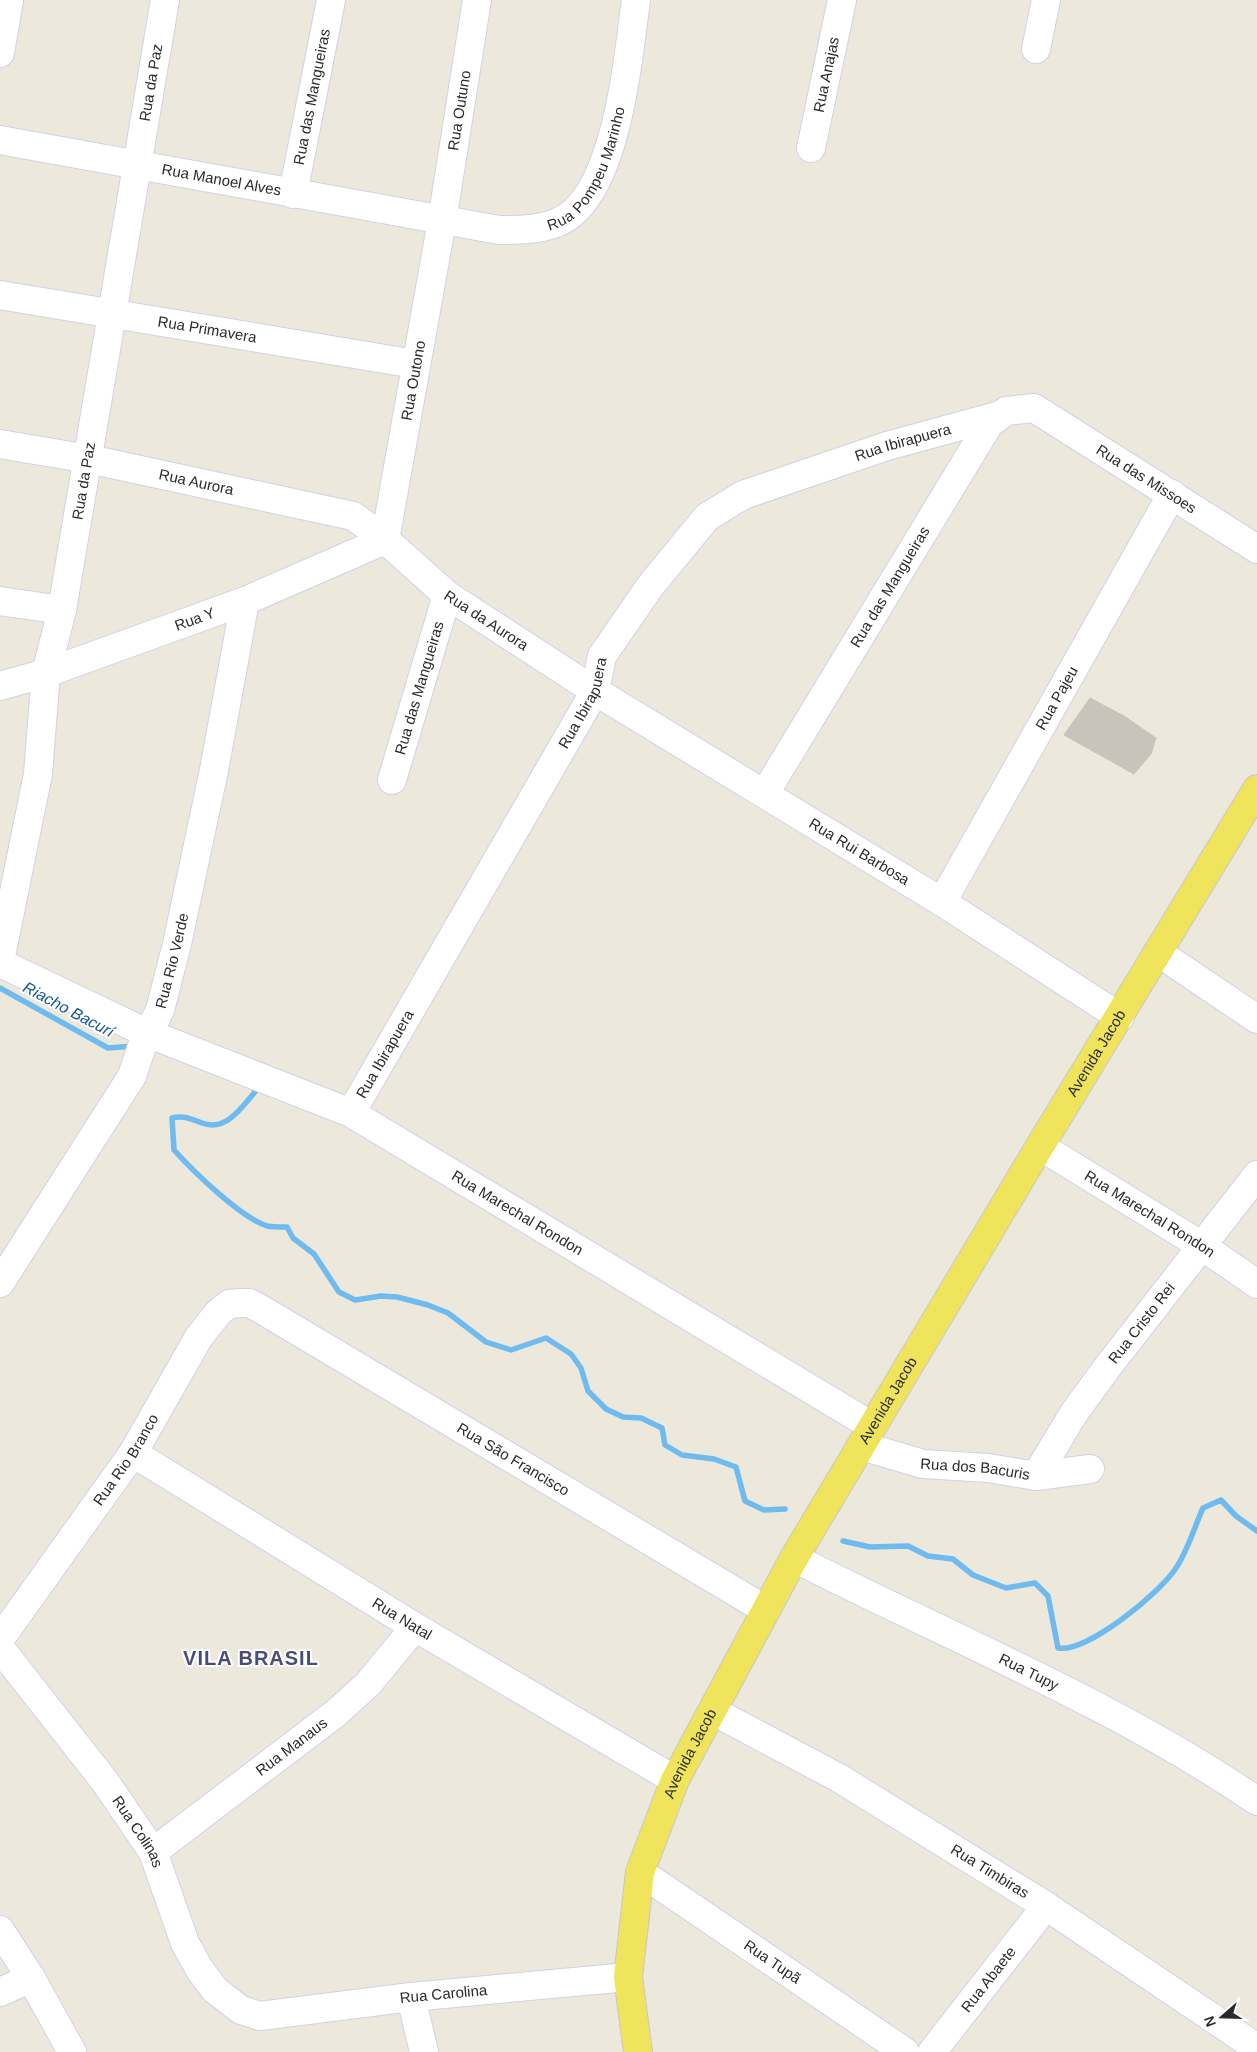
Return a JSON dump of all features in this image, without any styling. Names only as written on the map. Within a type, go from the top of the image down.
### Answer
[{"type":"main road","name":"Avenida Jacob","points":[[638,2052],[628,1978],[640,1872],[675,1780],[794,1558],[1040,1146],[1257,789]]},
{"type":"street","points":[[0,53],[9,0]]},
{"type":"street","name":"Rua da Paz","points":[[0,962],[38,774],[46,673],[62,610],[89,459],[136,165],[165,0]]},
{"type":"street","name":"Rua das Mangueiras","points":[[294,194],[331,0]]},
{"type":"street","name":"Rua Outuno","points":[[442,221],[477,0]]},
{"type":"street","name":"Rua Pompeu Marinho","points":[[442,221],[500,230],[527,230],[557,223],[580,206],[590,194],[597,180],[617,121],[636,0]]},
{"type":"street","name":"Rua Anajas","points":[[811,148],[842,0]]},
{"type":"street","points":[[1036,49],[1046,0]]},
{"type":"street","name":"Rua Manoel Alves","points":[[0,140],[442,221]]},
{"type":"street","name":"Rua Outono","points":[[385,540],[442,221]]},
{"type":"street","name":"Rua Primavera","points":[[0,295],[415,364]]},
{"type":"street","name":"Rua das Missoes","points":[[997,416],[1006,410],[1034,408],[1257,549]]},
{"type":"street","name":"Rua das Mangueiras","points":[[765,793],[988,424],[997,416]]},
{"type":"street","name":"Rua Ibirapuera","points":[[351,1114],[595,691],[602,656],[651,585],[707,517],[743,495],[887,446],[997,416]]},
{"type":"street","name":"Rua Aurora","points":[[0,444],[89,459],[344,512],[362,521],[385,540]]},
{"type":"street","name":"Rua Pajeu","points":[[942,902],[1172,494]]},
{"type":"street","name":"Rua da Aurora","points":[[385,540],[446,595],[595,691]]},
{"type":"street","name":"Rua Y","points":[[0,686],[46,673],[244,601],[385,540]]},
{"type":"street","name":"Rua das Mangueiras","points":[[392,780],[446,595]]},
{"type":"street","points":[[0,601],[62,610]]},
{"type":"street","name":"Rua Rio Verde","points":[[0,1283],[132,1076],[147,1033],[160,1010],[177,944],[214,770],[244,601]]},
{"type":"street","name":"Rua Rui Barbosa","points":[[595,691],[942,902],[1120,1017]]},
{"type":"street","points":[[1159,953],[1257,1018]]},
{"type":"street","name":"Rua Marechal Rondon","points":[[0,962],[147,1033],[351,1114],[867,1436]]},
{"type":"street","name":"Rua Marechal Rondon","points":[[1040,1146],[1202,1246],[1257,1284]]},
{"type":"street","name":"Rua Cristo Rei","points":[[1036,1476],[1074,1414],[1106,1368],[1257,1175]]},
{"type":"street","name":"Rua Rio Branco","points":[[0,1639],[133,1453],[199,1337],[218,1313],[229,1304],[249,1303],[259,1308]]},
{"type":"street","name":"Rua São Francisco","points":[[259,1308],[766,1610]]},
{"type":"street","name":"Rua dos Bacuris","points":[[867,1436],[923,1464],[988,1468],[1036,1476],[1090,1469]]},
{"type":"street","name":"Rua Natal","points":[[133,1453],[415,1627],[675,1780]]},
{"type":"street","name":"Rua Tupy","points":[[794,1558],[1147,1732],[1211,1770],[1257,1801]]},
{"type":"street","name":"Rua Manaus","points":[[153,1852],[336,1713],[368,1684],[415,1627]]},
{"type":"street","name":"Rua Colinas","points":[[0,1648],[101,1776],[153,1852],[185,1943],[200,1970],[215,1990],[241,2010],[260,2016]]},
{"type":"street","name":"Rua Timbiras","points":[[712,1711],[838,1778],[1046,1906],[1257,2048]]},
{"type":"street","name":"Rua Tupã","points":[[640,1872],[905,2052]]},
{"type":"street","name":"Rua Abaete","points":[[932,2052],[1046,1906]]},
{"type":"street","points":[[0,1930],[31,1978],[72,2052]]},
{"type":"street","points":[[0,1992],[31,1978]]},
{"type":"street","name":"Rua Carolina","points":[[260,2016],[411,1997],[628,1978]]},
{"type":"street","points":[[411,1997],[424,2052]]},
{"type":"building","points":[[1090,698],[1124,716],[1156,738],[1151,754],[1134,774],[1064,735]]},
{"type":"waterway","name":"Riacho Bacurí","points":[[0,988],[108,1048],[134,1046]]},
{"type":"waterway","name":"Riacho Bacurí","points":[[254,1084],[255,1092],[226,1121],[211,1125],[184,1117],[172,1118],[174,1150],[205,1181],[244,1213],[267,1226],[287,1227],[293,1238],[314,1254],[339,1292],[355,1300],[381,1296],[397,1297],[428,1305],[448,1313],[486,1342],[511,1350],[546,1338],[571,1354],[581,1368],[588,1391],[606,1409],[623,1417],[641,1418],[662,1428],[665,1445],[682,1455],[714,1459],[736,1467],[745,1501],[764,1510],[785,1509]]},
{"type":"waterway","name":"Riacho Bacurí","points":[[843,1541],[870,1547],[908,1546],[928,1556],[953,1559],[973,1575],[1006,1588],[1035,1583],[1048,1596],[1058,1648],[1071,1647],[1104,1631],[1155,1592],[1176,1568],[1203,1508],[1221,1500],[1236,1516],[1257,1531]]},
{"type":"district","name":"VILA BRASIL","points":[[251,1658]]}]
